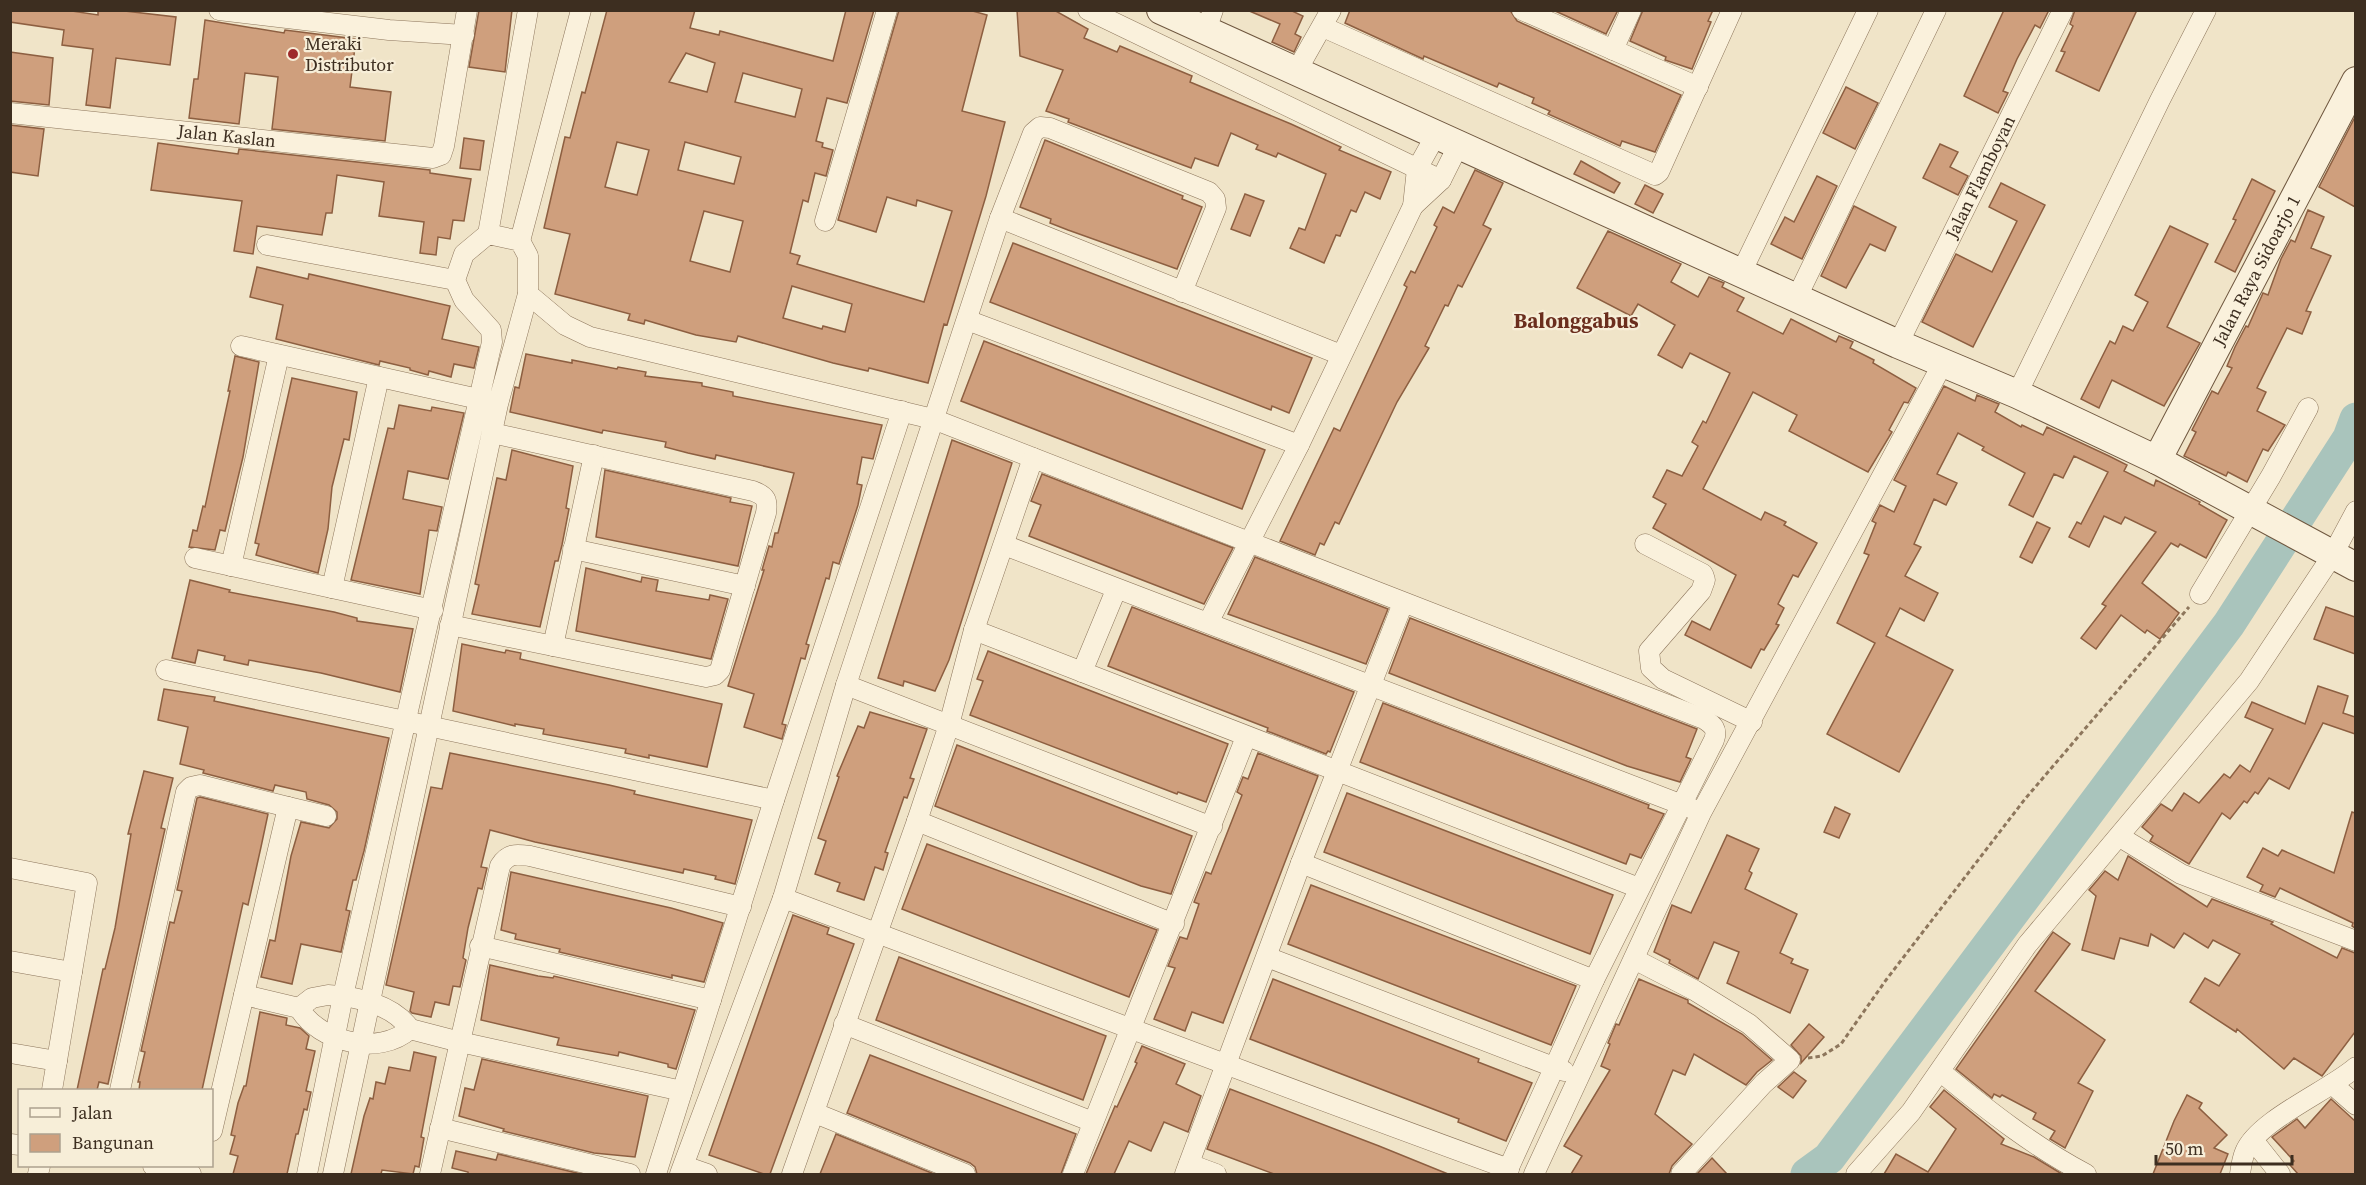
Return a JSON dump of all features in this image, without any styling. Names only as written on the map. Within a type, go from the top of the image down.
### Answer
[{"type":"street","points":[[219,10],[389,30],[464,35],[467,10]]},
{"type":"street","points":[[333,1174],[492,433],[489,402],[491,330],[464,300],[455,280],[464,254],[488,234],[528,10]]},
{"type":"street","points":[[307,1174],[343,996],[433,610],[489,402],[528,294],[528,256],[520,241],[581,10]]},
{"type":"street","points":[[825,221],[887,10]]},
{"type":"street","points":[[1088,10],[1441,180]]},
{"type":"street","points":[[1161,10],[1209,20],[1296,72],[1898,344],[2017,394],[2157,460],[2335,557]]},
{"type":"street","points":[[1613,50],[1631,10]]},
{"type":"street","points":[[1296,72],[1327,19],[1652,175],[1659,172],[1732,10]]},
{"type":"street","points":[[1740,273],[1868,10]]},
{"type":"street","points":[[1797,297],[1935,10]]},
{"type":"street","name":"Jalan Flamboyan","points":[[1898,344],[2063,10]]},
{"type":"street","points":[[2017,394],[2206,10]]},
{"type":"street","points":[[1529,12],[1698,87]]},
{"type":"street","name":"Jalan Kaslan","points":[[10,113],[424,159],[441,155],[464,35]]},
{"type":"street","name":"Jalan Raya Sidoarjo 1","points":[[2157,460],[2355,81]]},
{"type":"street","points":[[707,1174],[682,1170],[783,898],[846,685],[1000,218],[1029,139],[1040,127],[1050,128],[1202,188],[1215,199],[1216,208],[1182,292]]},
{"type":"street","points":[[1209,621],[1299,445],[1413,206],[1417,169],[1448,139]]},
{"type":"street","points":[[1413,206],[1441,180],[1448,139]]},
{"type":"street","points":[[1000,218],[1341,355]]},
{"type":"street","points":[[488,234],[520,241]]},
{"type":"street","points":[[267,245],[455,280]]},
{"type":"street","points":[[528,294],[565,325],[590,337],[933,419],[1704,719],[1714,726],[1716,734],[1594,980],[1507,1172],[783,898]]},
{"type":"street","points":[[967,320],[1299,445]]},
{"type":"street","points":[[241,346],[489,402]]},
{"type":"street","points":[[231,566],[279,355]]},
{"type":"street","points":[[1534,1174],[1701,813],[1752,722],[1943,363]]},
{"type":"street","points":[[332,588],[379,377]]},
{"type":"street","points":[[2200,594],[2252,512],[2308,408]]},
{"type":"street","points":[[656,1174],[774,801],[902,411]]},
{"type":"street","points":[[450,624],[706,677],[715,675],[720,670],[766,513],[768,502],[764,495],[492,433]]},
{"type":"street","points":[[553,646],[594,455]]},
{"type":"street","points":[[792,1174],[917,821],[949,725],[974,630],[1033,458]]},
{"type":"street","points":[[1856,1174],[1911,1112],[1941,1072],[2027,945],[2249,681],[2335,557],[2355,511]]},
{"type":"street","points":[[1645,544],[1703,574],[1705,580],[1701,591],[1649,651],[1651,668],[1663,679],[1752,722]]},
{"type":"street","points":[[1004,545],[1116,590],[1209,621],[1701,813]]},
{"type":"street","points":[[573,549],[746,586]]},
{"type":"street","points":[[195,558],[433,610]]},
{"type":"street","points":[[1082,672],[1116,590]]},
{"type":"street","points":[[1216,1174],[1187,1169],[1227,1067],[1300,863],[1404,603]]},
{"type":"street","points":[[974,630],[1639,888]]},
{"type":"street","points":[[166,670],[774,801]]},
{"type":"street","points":[[846,685],[1212,827]]},
{"type":"street","points":[[1073,1174],[1174,924],[1246,737]]},
{"type":"street","points":[[120,1089],[186,792],[191,787],[200,785],[326,816]]},
{"type":"street","points":[[213,1127],[288,807]]},
{"type":"street","points":[[917,821],[1174,924]]},
{"type":"street","points":[[2120,837],[2181,874],[2355,941]]},
{"type":"street","points":[[430,1174],[480,946],[500,866],[505,858],[515,854],[741,907]]},
{"type":"street","points":[[1300,863],[1594,980]]},
{"type":"street","points":[[10,868],[87,883],[52,1089]]},
{"type":"street","points":[[480,946],[711,1000]]},
{"type":"street","points":[[1267,957],[1553,1068],[1579,1075]]},
{"type":"street","points":[[1634,959],[1694,990],[1749,1024],[1790,1060],[1763,1084],[1681,1174]]},
{"type":"street","points":[[10,961],[72,972]]},
{"type":"street","points":[[244,995],[299,1008],[305,1019],[318,1030],[334,1037],[361,1043],[380,1043],[400,1038],[410,1029]]},
{"type":"street","points":[[299,1008],[312,998],[343,996],[388,1009],[402,1017],[410,1029],[682,1091]]},
{"type":"street","points":[[844,1024],[1093,1122]]},
{"type":"street","points":[[10,1053],[57,1061]]},
{"type":"street","points":[[2240,1174],[2250,1144],[2300,1101],[2332,1084],[2355,1067]]},
{"type":"street","points":[[1941,1072],[2063,1169],[2086,1174]]},
{"type":"street","points":[[2332,1084],[2355,1105]]},
{"type":"street","points":[[814,1113],[965,1174]]},
{"type":"street","points":[[440,1128],[630,1174]]},
{"type":"street","points":[[2250,1144],[2280,1174]]},
{"type":"street","points":[[158,1167],[191,1174]]},
{"type":"path","points":[[1790,1060],[1822,1056],[1841,1044],[1886,980],[2025,799],[2200,594]]},
{"type":"building","points":[[10,10],[65,10],[98,15],[98,10],[116,10],[176,17],[170,65],[116,58],[110,108],[86,105],[93,49],[62,45],[64,30],[10,22]]},
{"type":"building","points":[[479,10],[512,10],[505,72],[469,67]]},
{"type":"building","points":[[607,10],[695,10],[690,28],[719,35],[720,31],[833,61],[846,10],[874,10],[847,103],[827,98],[816,141],[823,143],[822,147],[833,150],[826,176],[815,173],[808,202],[803,200],[790,253],[800,256],[797,264],[924,302],[952,211],[917,200],[916,206],[887,197],[876,232],[838,220],[899,10],[969,10],[987,15],[962,111],[1005,122],[986,196],[947,325],[944,324],[928,383],[869,368],[868,371],[833,363],[738,336],[736,342],[696,335],[645,320],[644,324],[628,320],[630,314],[555,294],[570,234],[544,228],[565,137],[570,138],[582,92],[585,93]],"holes":[[[686,53],[715,63],[707,92],[669,82]],[[743,73],[802,89],[795,117],[735,102]],[[617,142],[649,150],[637,195],[605,187]],[[685,142],[741,157],[734,184],[678,170]],[[704,211],[743,221],[730,272],[690,261]],[[792,286],[852,304],[845,332],[823,326],[822,329],[783,318]]]},
{"type":"building","points":[[1017,10],[1054,10],[1088,29],[1084,38],[1117,52],[1120,46],[1192,76],[1190,82],[1291,124],[1341,147],[1339,150],[1391,172],[1380,199],[1365,192],[1356,212],[1351,210],[1340,236],[1336,235],[1324,263],[1290,248],[1299,228],[1305,230],[1326,174],[1278,153],[1276,157],[1256,149],[1258,145],[1231,133],[1218,166],[1195,158],[1191,168],[1068,122],[1069,119],[1046,111],[1063,70],[1020,56]]},
{"type":"building","points":[[1247,10],[1290,10],[1303,16],[1295,34],[1301,37],[1294,52],[1272,42],[1280,24]]},
{"type":"building","points":[[1350,10],[1510,10],[1517,21],[1681,95],[1655,152],[1622,141],[1620,146],[1548,114],[1550,111],[1532,103],[1534,98],[1499,83],[1497,87],[1424,56],[1423,59],[1345,23]]},
{"type":"building","points":[[1553,10],[1618,10],[1606,34]]},
{"type":"building","points":[[1643,10],[1713,10],[1708,21],[1711,22],[1692,69],[1665,60],[1666,57],[1630,41]]},
{"type":"building","points":[[2004,10],[2049,10],[2040,28],[2035,25],[2017,59],[2003,91],[2008,93],[1998,113],[1964,96]]},
{"type":"building","points":[[2075,10],[2137,10],[2099,91],[2056,71],[2065,52],[2061,51],[2073,26],[2070,24]]},
{"type":"building","points":[[205,20],[284,33],[285,30],[356,39],[350,87],[391,92],[385,141],[272,129],[278,77],[245,73],[239,124],[189,118],[194,79],[198,79]]},
{"type":"building","points":[[10,52],[53,58],[49,105],[10,101]]},
{"type":"building","points":[[1846,87],[1878,103],[1855,149],[1823,133]]},
{"type":"building","points":[[2355,117],[2355,207],[2319,187]]},
{"type":"building","points":[[10,125],[44,129],[38,176],[10,172]]},
{"type":"building","points":[[464,138],[484,141],[480,170],[460,168]]},
{"type":"building","points":[[1045,140],[1183,196],[1182,199],[1202,207],[1177,269],[1050,223],[1051,219],[1020,207]]},
{"type":"building","points":[[158,143],[238,154],[239,149],[430,170],[430,173],[471,179],[464,221],[453,220],[450,239],[438,237],[436,255],[420,253],[424,222],[379,216],[384,182],[337,175],[332,213],[326,213],[322,235],[257,226],[253,254],[234,251],[242,201],[151,190]]},
{"type":"building","points":[[1940,144],[1958,152],[1950,167],[1968,176],[1958,195],[1923,178]]},
{"type":"building","points":[[1581,161],[1620,183],[1614,193],[1574,174]]},
{"type":"building","points":[[1475,170],[1503,183],[1483,225],[1491,229],[1462,287],[1458,285],[1448,306],[1445,305],[1425,346],[1429,348],[1397,402],[1339,524],[1335,522],[1324,545],[1320,543],[1315,555],[1280,541],[1334,428],[1340,431],[1407,287],[1404,285],[1411,271],[1415,273],[1437,227],[1434,225],[1443,207],[1454,213]]},
{"type":"building","points":[[1817,176],[1837,186],[1802,259],[1771,244],[1785,217],[1794,222]]},
{"type":"building","points":[[2252,179],[2275,191],[2235,272],[2215,262],[2236,220],[2233,219]]},
{"type":"building","points":[[2001,183],[2045,205],[1973,347],[1922,322],[1956,254],[1992,272],[2017,221],[1989,207]]},
{"type":"building","points":[[1645,185],[1663,194],[1653,213],[1635,204]]},
{"type":"building","points":[[1245,194],[1264,201],[1250,236],[1231,229]]},
{"type":"building","points":[[1854,206],[1896,227],[1885,251],[1870,244],[1846,288],[1821,276]]},
{"type":"building","points":[[2308,210],[2324,217],[2311,248],[2331,256],[2306,311],[2311,312],[2302,334],[2287,328],[2257,388],[2266,392],[2257,411],[2285,425],[2268,451],[2263,449],[2247,482],[2228,472],[2226,476],[2184,456],[2196,432],[2192,430],[2212,391],[2218,394],[2232,368],[2227,366],[2235,347],[2246,326],[2248,327],[2263,293],[2268,295],[2281,259],[2291,240],[2295,242]]},
{"type":"building","points":[[2170,226],[2208,244],[2167,327],[2200,343],[2164,406],[2112,380],[2099,408],[2081,399],[2110,341],[2115,344],[2123,326],[2133,331],[2148,302],[2135,295]]},
{"type":"building","points":[[1608,231],[1681,264],[1671,282],[1698,297],[1709,277],[1724,283],[1722,287],[1744,298],[1737,311],[1783,334],[1791,319],[1836,342],[1839,336],[1853,342],[1850,348],[1874,360],[1873,363],[1916,388],[1908,403],[1904,402],[1889,430],[1892,432],[1868,472],[1789,431],[1797,415],[1753,392],[1703,489],[1761,520],[1765,512],[1786,522],[1784,525],[1817,543],[1798,577],[1793,575],[1778,604],[1784,608],[1776,624],[1779,625],[1764,650],[1761,649],[1751,668],[1685,635],[1692,621],[1710,630],[1736,575],[1653,528],[1666,504],[1653,497],[1667,470],[1682,476],[1698,446],[1692,442],[1703,421],[1706,423],[1730,373],[1690,353],[1682,368],[1658,355],[1675,325],[1638,304],[1631,316],[1577,288]]},
{"type":"building","points":[[1013,243],[1312,358],[1289,413],[1272,406],[1271,410],[990,302]]},
{"type":"building","points":[[257,267],[308,279],[309,274],[450,306],[442,339],[479,347],[474,368],[454,364],[451,377],[429,371],[428,375],[410,370],[410,368],[380,361],[379,365],[276,339],[283,305],[250,297]]},
{"type":"building","points":[[984,341],[1265,450],[1242,509],[961,401]]},
{"type":"building","points":[[526,354],[572,363],[572,360],[646,372],[645,376],[702,383],[702,386],[733,392],[733,396],[882,425],[873,459],[862,457],[857,484],[862,485],[858,505],[839,564],[833,562],[829,579],[826,578],[806,644],[809,645],[805,659],[801,658],[782,724],[786,725],[782,739],[744,727],[754,694],[728,686],[764,570],[762,570],[769,546],[772,547],[775,533],[778,533],[794,473],[716,455],[715,459],[688,453],[665,447],[666,442],[603,430],[602,433],[510,412],[515,387],[519,388]]},
{"type":"building","points":[[235,356],[259,362],[243,457],[225,531],[220,530],[215,550],[189,547],[193,530],[197,531],[203,506],[205,507],[230,391],[228,391]]},
{"type":"building","points":[[292,378],[357,392],[349,440],[344,439],[332,487],[328,529],[318,573],[256,555],[259,544],[255,543]]},
{"type":"building","points":[[1944,386],[1975,401],[1977,395],[1999,404],[1995,412],[2021,427],[2022,425],[2043,435],[2047,427],[2109,456],[2127,465],[2124,471],[2154,486],[2156,480],[2200,502],[2199,504],[2227,520],[2206,558],[2180,544],[2178,547],[2171,543],[2142,583],[2179,613],[2160,639],[2147,630],[2145,633],[2121,615],[2096,649],[2081,638],[2106,606],[2102,604],[2156,532],[2125,517],[2121,524],[2104,516],[2089,547],[2069,537],[2077,522],[2081,524],[2108,472],[2074,456],[2063,478],[2054,474],[2033,517],[2009,505],[2025,473],[1982,450],[1984,447],[1958,433],[1937,474],[1957,483],[1946,505],[1934,499],[1914,544],[1921,547],[1905,576],[1938,593],[1924,621],[1900,608],[1886,636],[1953,670],[1899,772],[1827,734],[1875,643],[1837,623],[1869,555],[1864,553],[1876,523],[1872,521],[1880,505],[1894,512],[1906,486],[1894,480]]},
{"type":"building","points":[[399,405],[431,411],[432,407],[464,413],[448,479],[408,471],[403,499],[442,507],[437,531],[429,530],[420,594],[351,580],[388,428],[394,429]]},
{"type":"building","points":[[952,440],[1012,463],[949,660],[935,691],[904,681],[903,686],[878,678]]},
{"type":"building","points":[[512,450],[573,466],[566,508],[569,509],[562,545],[558,561],[555,561],[540,627],[472,614],[479,585],[475,584],[497,478],[506,480]]},
{"type":"building","points":[[605,470],[731,498],[730,502],[752,506],[738,566],[596,537]]},
{"type":"building","points":[[1042,474],[1233,548],[1204,604],[1029,536],[1041,505],[1031,501]]},
{"type":"building","points":[[2037,522],[2050,528],[2032,563],[2020,557]]},
{"type":"building","points":[[1255,557],[1388,609],[1366,664],[1228,614]]},
{"type":"building","points":[[586,568],[641,582],[642,577],[658,580],[656,591],[709,600],[710,595],[728,599],[711,659],[576,631]]},
{"type":"building","points":[[190,580],[230,590],[229,592],[334,612],[357,618],[357,621],[413,629],[400,692],[321,673],[249,660],[248,665],[224,660],[225,656],[198,650],[195,663],[172,658]]},
{"type":"building","points":[[1132,607],[1354,692],[1330,752],[1326,754],[1267,731],[1268,728],[1108,666]]},
{"type":"building","points":[[2326,607],[2355,617],[2355,654],[2314,639]]},
{"type":"building","points":[[1410,618],[1697,729],[1686,757],[1691,759],[1680,782],[1627,766],[1389,673]]},
{"type":"building","points":[[462,644],[505,653],[506,650],[521,653],[520,659],[722,704],[707,767],[649,755],[649,758],[625,753],[626,749],[543,734],[544,729],[515,724],[515,726],[453,711]]},
{"type":"building","points":[[988,651],[1228,744],[1206,802],[1178,792],[1177,794],[970,715],[983,681],[977,679]]},
{"type":"building","points":[[2318,686],[2348,696],[2343,713],[2355,717],[2355,734],[2323,723],[2289,789],[2269,778],[2258,794],[2255,792],[2247,803],[2244,801],[2230,819],[2222,813],[2189,864],[2150,841],[2153,836],[2142,827],[2161,804],[2172,811],[2184,793],[2199,803],[2224,774],[2230,778],[2240,765],[2250,772],[2273,729],[2245,717],[2252,702],[2305,724]]},
{"type":"building","points":[[164,689],[215,697],[214,701],[389,738],[364,851],[356,880],[353,880],[346,910],[350,911],[341,952],[301,944],[292,984],[261,977],[270,940],[275,941],[291,856],[301,822],[329,828],[337,819],[337,812],[329,805],[307,799],[306,792],[275,785],[273,791],[203,773],[204,770],[180,764],[188,727],[158,720]]},
{"type":"building","points":[[1383,703],[1649,805],[1648,808],[1664,814],[1641,858],[1630,854],[1626,864],[1360,762]]},
{"type":"building","points":[[870,712],[927,729],[910,778],[914,779],[907,798],[904,797],[885,852],[888,853],[883,870],[875,867],[864,900],[837,891],[840,883],[815,874],[826,841],[818,838],[839,777],[837,776],[858,726],[864,728]]},
{"type":"building","points":[[957,745],[1192,836],[1171,894],[1141,886],[935,806]]},
{"type":"building","points":[[450,753],[609,785],[635,791],[634,794],[752,820],[735,884],[715,879],[716,876],[684,869],[683,873],[535,842],[490,830],[481,867],[487,868],[482,889],[478,888],[468,928],[463,958],[466,960],[460,987],[453,986],[449,1005],[435,1002],[431,1017],[412,1013],[410,1011],[414,992],[386,985],[431,787],[442,789]]},
{"type":"building","points":[[1258,753],[1318,776],[1223,1023],[1192,1012],[1185,1031],[1154,1019],[1175,968],[1168,966],[1180,937],[1187,939],[1199,904],[1194,902],[1206,872],[1211,874],[1242,795],[1237,792],[1243,777],[1248,779]]},
{"type":"building","points":[[144,771],[173,778],[161,828],[165,829],[108,1084],[99,1082],[97,1089],[77,1089],[103,969],[105,969],[115,928],[131,834],[128,834]]},
{"type":"building","points":[[1347,793],[1613,895],[1590,954],[1324,852]]},
{"type":"building","points":[[197,798],[268,814],[248,905],[243,903],[202,1089],[139,1089],[140,1082],[138,1082],[145,1052],[141,1051],[170,922],[174,923],[182,891],[177,890]]},
{"type":"building","points":[[1835,807],[1850,814],[1839,838],[1824,832]]},
{"type":"building","points":[[2352,812],[2355,813],[2355,928],[2352,926],[2353,923],[2280,888],[2275,897],[2260,891],[2263,885],[2247,877],[2263,848],[2278,856],[2282,850],[2334,873]]},
{"type":"building","points":[[1727,835],[1759,849],[1749,871],[1752,873],[1745,889],[1797,914],[1780,953],[1793,959],[1791,963],[1808,970],[1790,1013],[1727,983],[1739,952],[1714,942],[1698,979],[1654,952],[1672,905],[1691,913]]},
{"type":"building","points":[[927,844],[1157,930],[1129,997],[902,909]]},
{"type":"building","points":[[2128,856],[2207,907],[2212,899],[2273,922],[2271,924],[2337,958],[2342,948],[2355,953],[2355,1032],[2322,1076],[2294,1058],[2284,1069],[2237,1029],[2236,1032],[2190,1002],[2205,978],[2219,986],[2240,954],[2213,940],[2208,948],[2184,933],[2174,948],[2151,934],[2148,946],[2120,938],[2114,959],[2082,950],[2096,896],[2089,890],[2105,871],[2118,880]]},
{"type":"building","points":[[511,872],[671,908],[723,923],[704,982],[672,975],[672,978],[559,952],[560,949],[515,939],[516,934],[501,930]]},
{"type":"building","points":[[1311,885],[1576,986],[1551,1045],[1288,944]]},
{"type":"building","points":[[793,915],[829,928],[827,934],[854,944],[770,1174],[764,1174],[709,1155]]},
{"type":"building","points":[[2053,932],[2070,944],[2035,991],[2105,1040],[2078,1083],[2093,1091],[2065,1148],[2050,1139],[2055,1131],[2033,1119],[2036,1113],[2002,1095],[2000,1097],[1994,1094],[1992,1098],[1956,1069]]},
{"type":"building","points":[[899,957],[1106,1036],[1083,1100],[876,1020]]},
{"type":"building","points":[[490,965],[538,976],[553,978],[554,976],[695,1010],[676,1069],[668,1067],[668,1064],[619,1052],[618,1056],[557,1045],[559,1038],[481,1020]]},
{"type":"building","points":[[1273,979],[1479,1059],[1478,1062],[1532,1083],[1506,1141],[1458,1122],[1459,1119],[1250,1039]]},
{"type":"building","points":[[1639,979],[1688,1000],[1688,1003],[1742,1034],[1772,1060],[1746,1085],[1694,1054],[1685,1075],[1673,1070],[1655,1114],[1692,1144],[1672,1166],[1669,1174],[1571,1174],[1582,1156],[1564,1146],[1610,1070],[1601,1066],[1610,1044],[1608,1043],[1616,1024],[1619,1025]]},
{"type":"building","points":[[260,1012],[287,1018],[286,1025],[300,1028],[309,1036],[306,1049],[315,1051],[306,1091],[311,1092],[307,1110],[304,1109],[298,1134],[296,1134],[287,1174],[233,1174],[238,1156],[230,1154],[235,1136],[231,1135],[238,1103],[244,1086],[246,1086]]},
{"type":"building","points":[[1809,1024],[1824,1037],[1801,1063],[1801,1056],[1791,1045]]},
{"type":"building","points":[[1142,1046],[1185,1064],[1176,1084],[1201,1096],[1188,1132],[1164,1122],[1151,1151],[1129,1141],[1114,1174],[1086,1174],[1115,1106],[1117,1107],[1137,1063],[1135,1062]]},
{"type":"building","points":[[414,1052],[436,1057],[421,1137],[424,1138],[419,1167],[415,1166],[413,1174],[382,1170],[381,1174],[351,1174],[364,1116],[370,1098],[373,1099],[376,1082],[385,1084],[389,1067],[410,1071]]},
{"type":"building","points":[[870,1055],[1076,1134],[1061,1174],[977,1174],[975,1167],[970,1163],[847,1113]]},
{"type":"building","points":[[482,1059],[648,1096],[635,1157],[594,1153],[503,1131],[504,1129],[459,1116],[465,1088],[474,1090]]},
{"type":"building","points":[[1794,1072],[1806,1081],[1793,1098],[1778,1087]]},
{"type":"building","points":[[1230,1089],[1448,1174],[1274,1174],[1207,1149]]},
{"type":"building","points":[[1944,1090],[2004,1139],[2001,1144],[2034,1157],[2062,1174],[1884,1174],[1896,1154],[1928,1172],[1956,1129],[1930,1107]]},
{"type":"building","points":[[2187,1095],[2202,1103],[2199,1108],[2227,1135],[2214,1148],[2228,1154],[2220,1174],[2153,1174],[2174,1121]]},
{"type":"building","points":[[2331,1099],[2355,1121],[2355,1174],[2298,1174],[2290,1165],[2294,1161],[2272,1137],[2297,1119],[2305,1128]]},
{"type":"building","points":[[836,1134],[934,1174],[820,1174]]},
{"type":"building","points":[[456,1151],[496,1160],[498,1154],[581,1174],[468,1174],[468,1172],[452,1168]]},
{"type":"building","points":[[1712,1158],[1727,1174],[1697,1174]]},
{"type":"waterway","points":[[1807,1174],[1829,1158],[2229,624],[2349,438],[2356,419]]},
{"type":"place","name":"Meraki Distributor","points":[[293,54]]},
{"type":"district","name":"Balonggabus","points":[[1576,321]]}]
